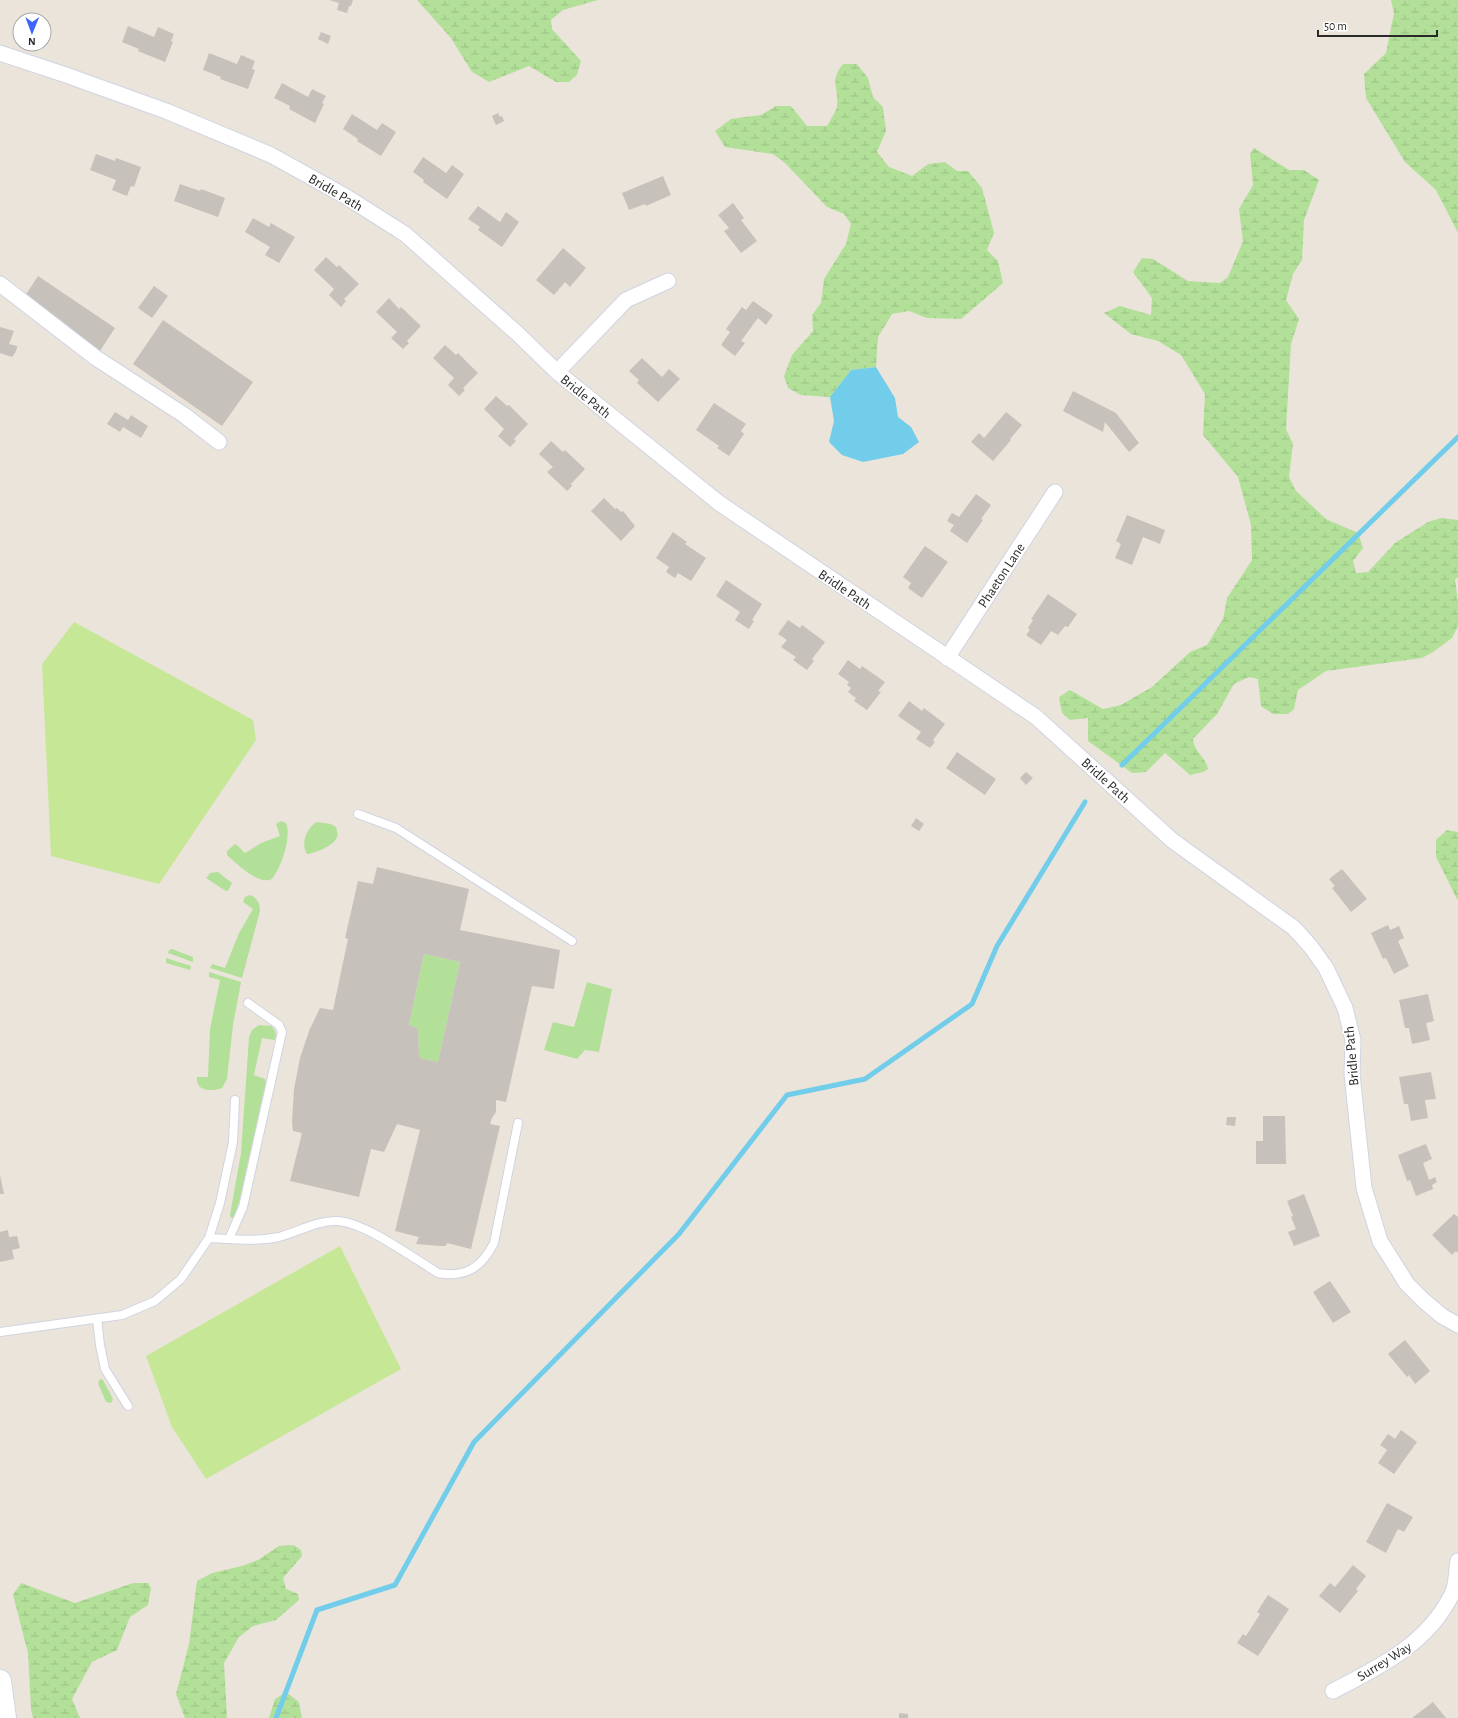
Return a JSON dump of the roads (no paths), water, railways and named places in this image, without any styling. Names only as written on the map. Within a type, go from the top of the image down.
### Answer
[{"type":"main road","points":[[0,1681],[5,1718]]},
{"type":"street","name":"Bridle Path","points":[[0,53],[166,111],[271,155],[345,196],[405,234],[518,334],[556,372],[719,503],[1036,717],[1173,841],[1294,928],[1311,947],[1326,968],[1347,1014],[1352,1040],[1352,1074],[1364,1188],[1380,1241],[1407,1284],[1442,1316],[1458,1325]]},
{"type":"street","points":[[556,372],[626,300],[668,281]]},
{"type":"street","points":[[0,284],[96,358],[184,415],[219,442]]},
{"type":"street","name":"Phaeton Lane","points":[[947,658],[1056,492]]},
{"type":"street","name":"Surrey Way","points":[[1333,1692],[1381,1666],[1409,1648],[1435,1622],[1453,1593],[1458,1561]]},
{"type":"lane","points":[[358,814],[396,828],[572,941]]},
{"type":"lane","points":[[229,1239],[241,1213],[282,1032],[279,1025],[248,1002]]},
{"type":"lane","points":[[0,1332],[122,1315],[155,1301],[181,1278],[209,1238],[220,1204],[233,1142],[235,1100]]},
{"type":"lane","points":[[209,1238],[259,1240],[281,1236],[299,1229],[319,1224],[337,1221],[354,1224],[372,1233],[438,1273],[450,1275],[462,1273],[485,1260],[494,1243],[518,1123]]},
{"type":"lane","points":[[97,1319],[100,1345],[105,1368],[128,1406]]},
{"type":"water","points":[[876,367],[895,398],[898,417],[911,427],[919,442],[903,454],[863,462],[842,455],[829,442],[834,421],[830,397],[851,370]]},
{"type":"waterway","points":[[1122,765],[1458,437]]},
{"type":"waterway","points":[[276,1718],[317,1610],[395,1585],[474,1442],[679,1234],[787,1095],[865,1079],[972,1004],[997,946],[1085,802]]}]
